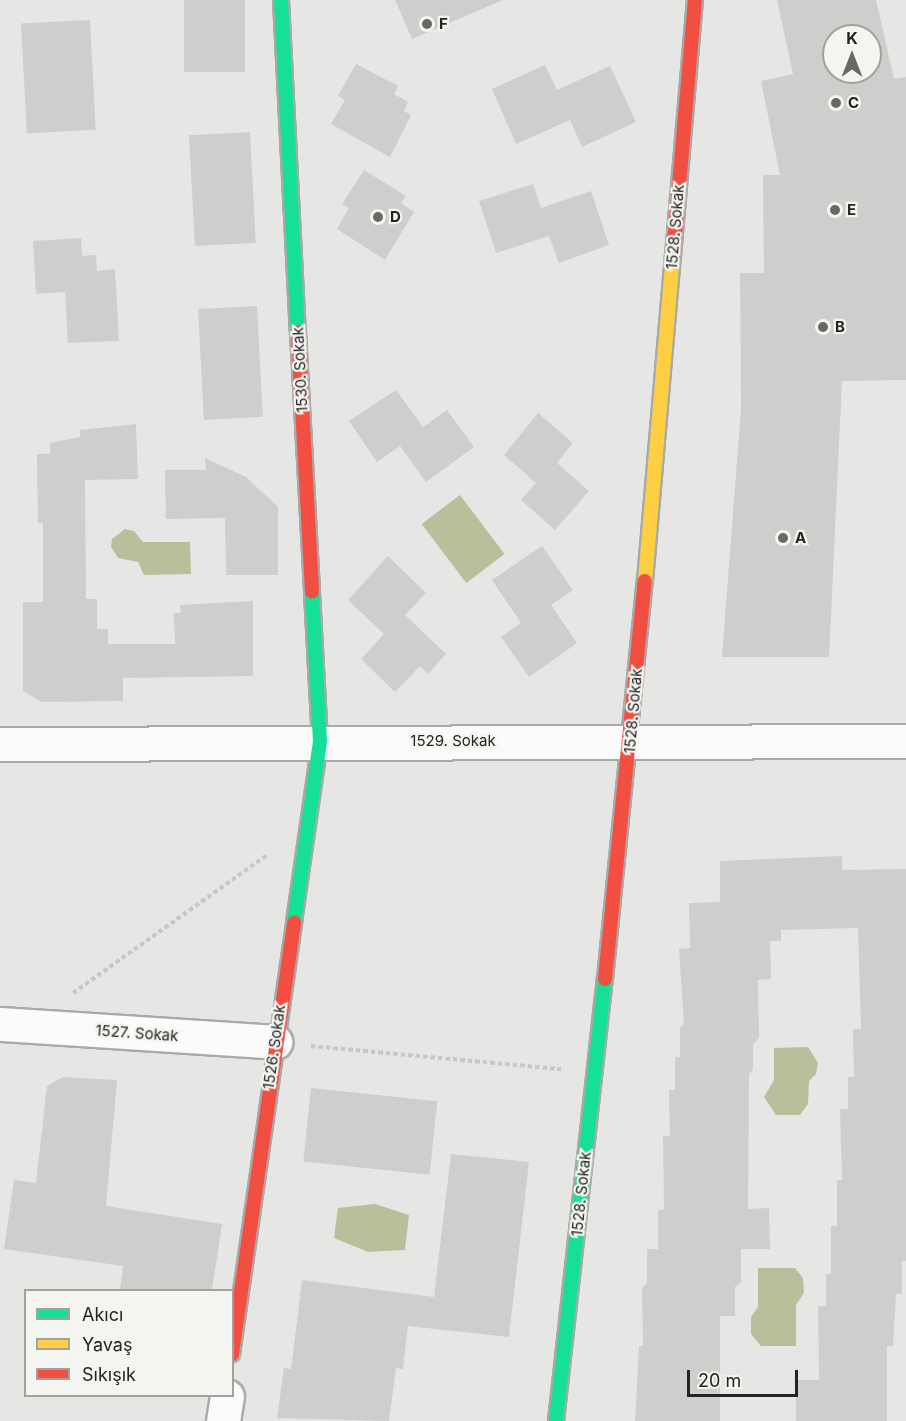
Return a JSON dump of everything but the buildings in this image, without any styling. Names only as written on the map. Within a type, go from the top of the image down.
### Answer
[{"type":"street","name":"1530. Sokak","points":[[280,0],[320,741]]},
{"type":"street","name":"1528. Sokak","points":[[556,1421],[631,742],[695,0]]},
{"type":"street","name":"1529. Sokak","points":[[0,744],[320,741],[906,741]]},
{"type":"street","name":"1526. Sokak","points":[[234,1339],[274,1042],[320,741]]},
{"type":"street","name":"1527. Sokak","points":[[14,1024],[274,1042]]},
{"type":"street","points":[[224,1421],[227,1397]]},
{"type":"path","points":[[14,1024],[307,826]]},
{"type":"path","points":[[274,1042],[595,1072]]},
{"type":"shaded area","points":[[460,495],[505,554],[466,583],[422,524]]},
{"type":"shaded area","points":[[125,529],[134,531],[143,542],[190,542],[191,574],[144,575],[138,562],[118,558],[111,547],[112,539]]},
{"type":"shaded area","points":[[808,1047],[818,1063],[816,1074],[809,1081],[808,1104],[800,1115],[776,1115],[764,1097],[774,1080],[774,1048]]},
{"type":"shaded area","points":[[375,1204],[409,1215],[405,1250],[368,1252],[334,1238],[338,1208]]},
{"type":"shaded area","points":[[758,1268],[795,1268],[803,1278],[804,1293],[796,1305],[796,1346],[761,1346],[751,1334],[751,1317],[758,1307]]},
{"type":"traffic: fast","points":[[281,0],[298,332]]},
{"type":"traffic: fast","points":[[294,922],[320,741],[312,592]]},
{"type":"traffic: fast","points":[[556,1421],[605,979]]},
{"type":"traffic: slow","points":[[645,581],[673,256]]},
{"type":"traffic: jam","points":[[673,256],[695,0]]},
{"type":"traffic: jam","points":[[298,332],[312,592]]},
{"type":"traffic: jam","points":[[605,979],[645,581]]},
{"type":"traffic: jam","points":[[234,1340],[294,922]]},
{"type":"place","name":"F","points":[[427,24]]},
{"type":"place","name":"C","points":[[836,103]]},
{"type":"place","name":"E","points":[[835,210]]},
{"type":"place","name":"D","points":[[378,217]]},
{"type":"place","name":"B","points":[[823,327]]},
{"type":"place","name":"A","points":[[783,538]]}]
